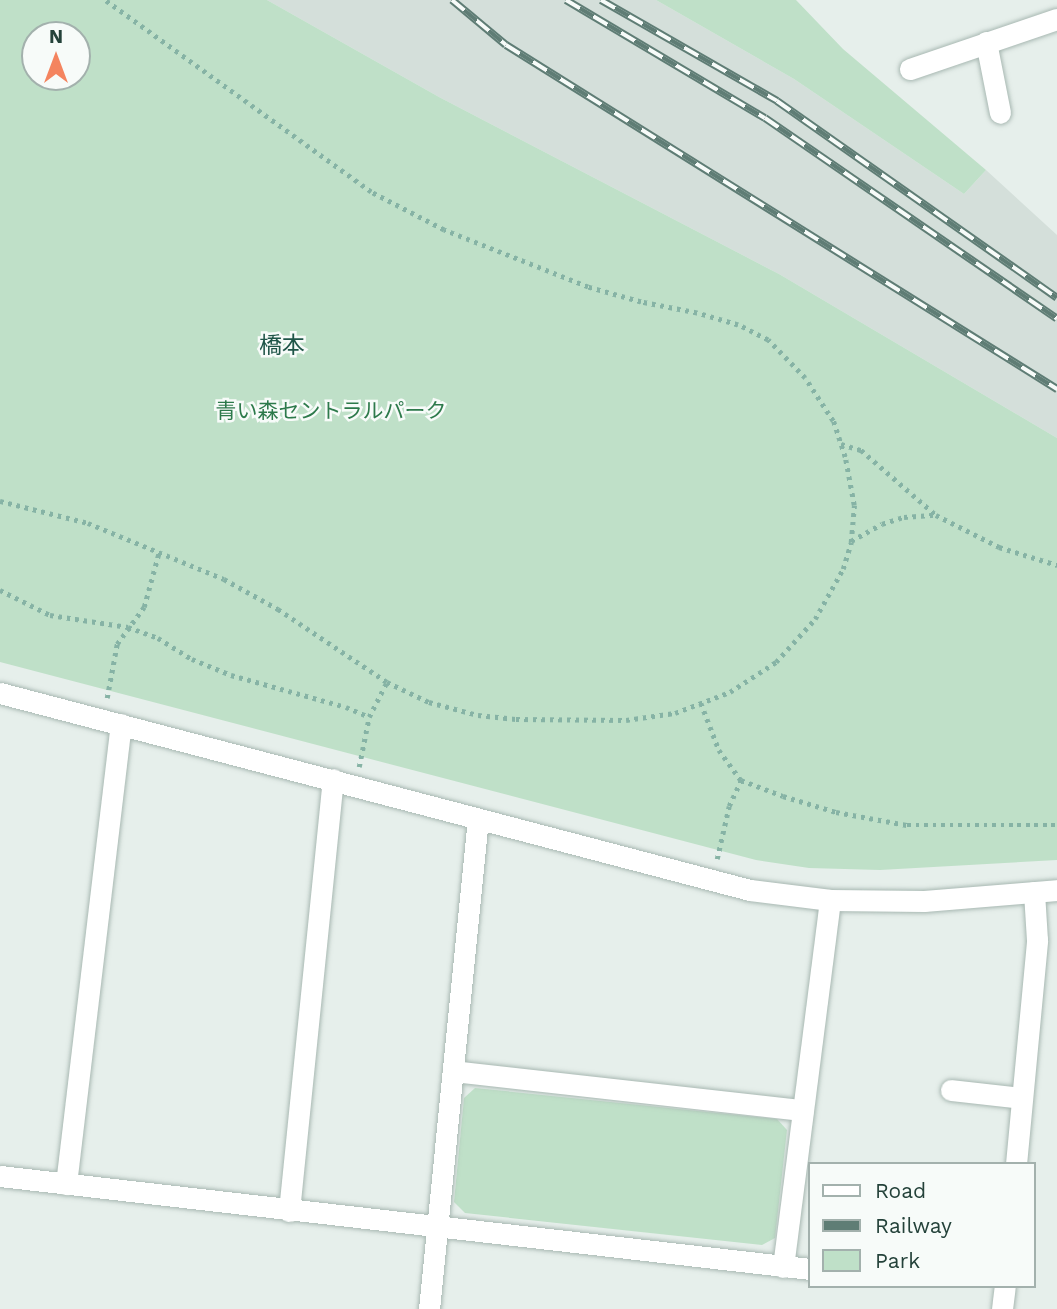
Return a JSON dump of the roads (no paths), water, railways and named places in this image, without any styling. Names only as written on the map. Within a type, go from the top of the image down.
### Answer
[{"type":"street","points":[[910,69],[985,41],[1057,19]]},
{"type":"street","points":[[985,41],[1000,113]]},
{"type":"street","points":[[0,693],[750,890],[830,900],[924,901],[1057,890]]},
{"type":"street","points":[[66,1184],[121,724]]},
{"type":"street","points":[[289,1211],[333,779]]},
{"type":"street","points":[[429,1309],[478,819]]},
{"type":"street","points":[[1016,1162],[1037,940],[1034,892]]},
{"type":"street","points":[[783,1267],[802,1177],[803,1111],[830,900]]},
{"type":"street","points":[[453,1070],[803,1111]]},
{"type":"street","points":[[951,1090],[1022,1098]]},
{"type":"street","points":[[0,1176],[437,1229],[808,1269]]},
{"type":"street","points":[[1001,1288],[1002,1309]]},
{"type":"railway","points":[[452,0],[506,45],[1057,389]]},
{"type":"railway","points":[[566,0],[765,118],[1057,319]]},
{"type":"railway","points":[[601,0],[777,101],[1057,298]]},
{"type":"district","name":"橋本","points":[[282,346]]},
{"type":"park label","name":"青い森セントラルパーク","points":[[331,411]]}]
